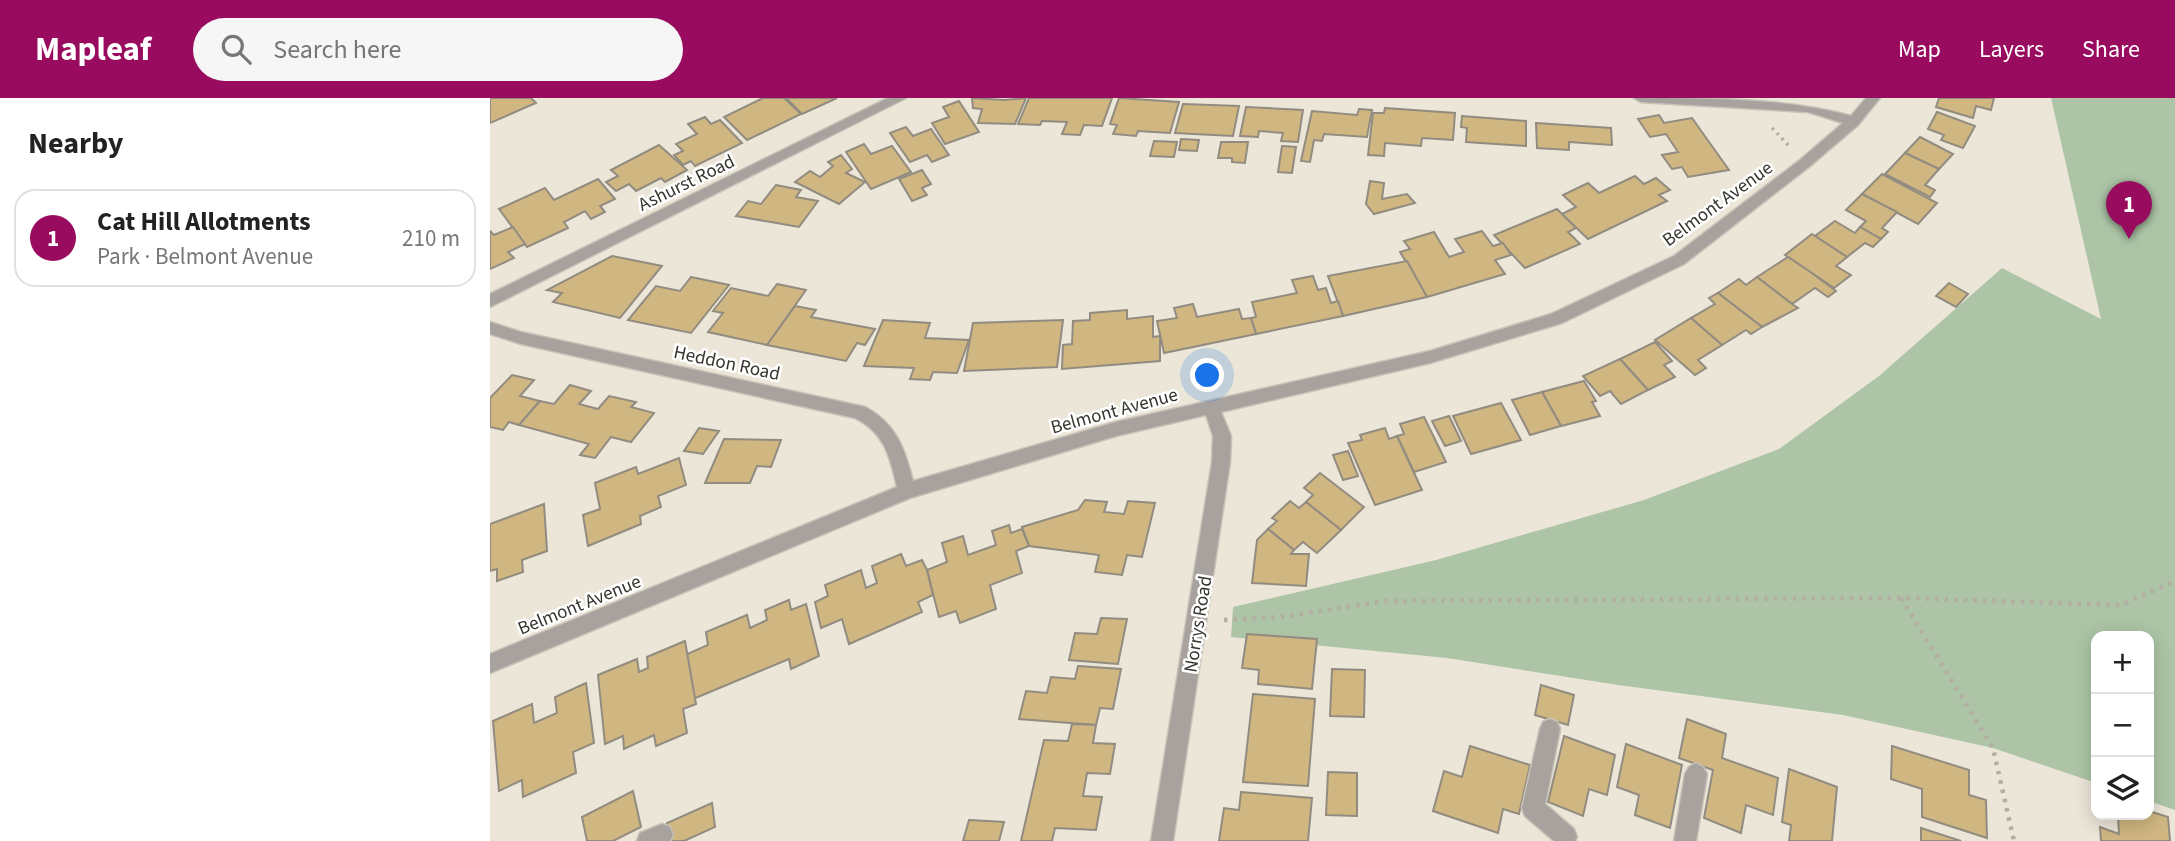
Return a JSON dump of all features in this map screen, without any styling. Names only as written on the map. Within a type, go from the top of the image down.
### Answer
[{"type":"street","name":"Ashurst Road","points":[[490,301],[899,98]]},
{"type":"street","points":[[1641,98],[1822,110],[1853,122]]},
{"type":"street","name":"Belmont Avenue","points":[[490,664],[908,491],[1116,429],[1430,357],[1556,319],[1678,260],[1805,163],[1853,122],[1873,98]]},
{"type":"street","name":"Heddon Road","points":[[490,328],[521,338],[859,412],[876,419],[888,431],[908,491]]},
{"type":"street","name":"Norrys Road","points":[[1162,841],[1221,463],[1222,436],[1212,407]]},
{"type":"street","points":[[1550,729],[1533,808],[1570,840]]},
{"type":"street","points":[[1685,841],[1696,774]]},
{"type":"path","points":[[1749,104],[1805,163]]},
{"type":"path","points":[[1198,621],[1280,617],[1386,601],[1901,598],[2121,605],[2175,581]]},
{"type":"path","points":[[1901,598],[1993,748],[2014,841]]},
{"type":"green space","points":[[2051,98],[2175,98],[2175,810],[2154,803],[2154,631],[2091,631],[2091,781],[1993,748],[1843,715],[1618,685],[1447,658],[1231,637],[1233,607],[1436,560],[1644,500],[1779,449],[1879,376],[2002,268],[2101,319]]},
{"type":"building","points":[[490,98],[531,98],[536,103],[490,123]]},
{"type":"building","points":[[763,98],[784,98],[801,114],[747,140],[724,117]]},
{"type":"building","points":[[786,98],[837,98],[802,114]]},
{"type":"building","points":[[972,98],[1026,98],[1015,124],[978,123],[982,109],[973,108]]},
{"type":"building","points":[[1029,98],[1112,98],[1102,126],[1084,125],[1080,135],[1062,134],[1067,122],[1018,124]]},
{"type":"building","points":[[1119,98],[1179,102],[1170,133],[1138,131],[1136,136],[1113,134],[1117,125],[1110,124]]},
{"type":"building","points":[[1939,98],[1994,98],[1991,110],[1976,106],[1973,118],[1936,107]]},
{"type":"building","points":[[959,101],[979,132],[945,144],[932,123],[949,117],[943,107]]},
{"type":"building","points":[[1183,104],[1239,106],[1233,136],[1175,133]]},
{"type":"building","points":[[1246,107],[1303,110],[1298,142],[1281,141],[1283,133],[1259,131],[1258,137],[1240,136]]},
{"type":"building","points":[[1385,108],[1455,113],[1453,140],[1422,138],[1421,146],[1385,143],[1384,156],[1368,155],[1373,113],[1384,113]]},
{"type":"building","points":[[1359,109],[1372,110],[1367,137],[1324,134],[1322,141],[1314,140],[1310,162],[1301,161],[1312,111],[1357,115]]},
{"type":"building","points":[[1937,112],[1975,126],[1963,148],[1941,140],[1944,135],[1928,129]]},
{"type":"building","points":[[1659,115],[1664,123],[1692,118],[1729,170],[1688,177],[1682,167],[1672,169],[1662,155],[1678,152],[1666,134],[1650,137],[1638,119]]},
{"type":"building","points":[[1462,116],[1526,121],[1526,146],[1466,142],[1467,128],[1461,127]]},
{"type":"building","points":[[705,117],[711,124],[720,120],[742,143],[695,166],[691,161],[683,165],[674,155],[683,151],[676,144],[697,134],[688,124]]},
{"type":"building","points":[[1536,123],[1611,128],[1612,145],[1569,142],[1569,150],[1537,148]]},
{"type":"building","points":[[906,127],[913,136],[931,129],[949,155],[932,162],[927,155],[910,162],[890,133]]},
{"type":"building","points":[[1920,137],[1953,154],[1939,169],[1905,153]]},
{"type":"building","points":[[1181,139],[1199,140],[1197,151],[1179,150]]},
{"type":"building","points":[[1154,141],[1177,142],[1174,157],[1150,156]]},
{"type":"building","points":[[1221,142],[1248,142],[1245,163],[1232,162],[1232,158],[1218,158]]},
{"type":"building","points":[[864,144],[871,154],[892,146],[911,172],[871,189],[846,152]]},
{"type":"building","points":[[659,145],[687,170],[665,182],[661,178],[636,191],[629,184],[616,191],[606,182],[618,176],[611,170]]},
{"type":"building","points":[[1282,146],[1296,147],[1292,173],[1278,172]]},
{"type":"building","points":[[1905,153],[1939,169],[1925,185],[1935,190],[1930,197],[1885,174]]},
{"type":"building","points":[[841,155],[852,169],[846,173],[865,182],[839,204],[795,182],[810,171],[820,177],[833,166],[828,162]]},
{"type":"building","points":[[922,170],[931,184],[922,188],[927,195],[912,201],[899,179]]},
{"type":"building","points":[[1882,174],[1937,203],[1918,224],[1862,194]]},
{"type":"building","points":[[1635,176],[1644,184],[1656,178],[1670,190],[1659,195],[1667,201],[1588,239],[1562,214],[1576,207],[1563,195],[1588,183],[1599,193]]},
{"type":"building","points":[[598,179],[615,199],[600,206],[605,212],[591,219],[585,211],[564,222],[568,228],[527,247],[499,209],[545,188],[554,200]]},
{"type":"building","points":[[1370,181],[1384,183],[1382,199],[1407,194],[1415,203],[1374,214],[1366,204]]},
{"type":"building","points":[[776,185],[801,190],[796,197],[818,201],[799,227],[736,216],[748,201],[761,204]]},
{"type":"building","points":[[1862,194],[1897,212],[1882,228],[1888,232],[1881,239],[1860,227],[1866,221],[1846,210]]},
{"type":"building","points":[[1557,209],[1576,228],[1568,232],[1580,244],[1525,268],[1494,235]]},
{"type":"building","points":[[1835,221],[1855,233],[1860,227],[1881,239],[1873,247],[1865,243],[1847,257],[1815,236]]},
{"type":"building","points":[[513,227],[525,244],[508,252],[514,258],[490,269],[490,231],[494,235]]},
{"type":"building","points":[[1482,231],[1493,246],[1503,243],[1511,255],[1495,260],[1505,274],[1427,297],[1400,252],[1410,249],[1404,241],[1434,232],[1449,257],[1464,252],[1455,239]]},
{"type":"building","points":[[1812,234],[1847,257],[1836,266],[1851,275],[1834,288],[1785,255]]},
{"type":"building","points":[[612,256],[662,266],[620,318],[553,302],[562,293],[547,290]]},
{"type":"building","points":[[1788,257],[1836,291],[1828,297],[1815,288],[1792,304],[1757,277]]},
{"type":"building","points":[[1407,261],[1427,297],[1343,316],[1328,276]]},
{"type":"building","points":[[1313,276],[1318,290],[1326,288],[1331,303],[1338,301],[1343,316],[1256,334],[1251,318],[1256,317],[1252,302],[1297,293],[1292,280]]},
{"type":"building","points":[[691,277],[729,285],[691,333],[628,320],[656,286],[680,291]]},
{"type":"building","points":[[1757,277],[1798,308],[1762,327],[1718,293],[1739,279],[1746,285]]},
{"type":"building","points":[[1949,283],[1968,294],[1956,307],[1936,296]]},
{"type":"building","points":[[777,284],[806,290],[767,345],[708,332],[723,313],[713,311],[731,288],[768,296]]},
{"type":"building","points":[[1718,293],[1762,327],[1751,334],[1746,330],[1722,345],[1691,318],[1715,304],[1709,298]]},
{"type":"building","points":[[1193,304],[1197,317],[1239,309],[1242,319],[1251,318],[1256,334],[1164,353],[1157,321],[1177,318],[1174,308]]},
{"type":"building","points":[[795,306],[816,310],[811,317],[875,329],[865,345],[857,343],[846,361],[767,345]]},
{"type":"building","points":[[1127,310],[1127,319],[1153,316],[1153,337],[1160,336],[1160,361],[1062,369],[1063,345],[1072,344],[1073,321],[1090,320],[1090,313]]},
{"type":"building","points":[[1691,318],[1722,345],[1698,360],[1706,368],[1695,375],[1655,340]]},
{"type":"building","points":[[883,320],[930,323],[925,338],[969,340],[957,373],[933,372],[930,380],[910,379],[914,368],[864,366]]},
{"type":"building","points":[[1063,320],[1057,367],[964,371],[973,323]]},
{"type":"building","points":[[1655,342],[1672,361],[1664,365],[1675,377],[1648,390],[1620,359]]},
{"type":"building","points":[[1620,359],[1648,390],[1621,404],[1610,391],[1600,396],[1583,376]]},
{"type":"building","points":[[512,375],[534,380],[520,396],[540,401],[519,425],[509,422],[503,430],[490,427],[490,398]]},
{"type":"building","points":[[1584,381],[1596,401],[1592,402],[1600,416],[1561,426],[1542,392]]},
{"type":"building","points":[[570,385],[591,391],[579,404],[598,409],[609,396],[636,402],[631,407],[654,413],[631,442],[611,437],[595,458],[580,455],[589,444],[519,425],[540,401],[554,404]]},
{"type":"building","points":[[1542,392],[1561,426],[1530,435],[1512,400]]},
{"type":"building","points":[[1501,403],[1521,440],[1471,454],[1453,416]]},
{"type":"building","points":[[1449,416],[1461,441],[1445,446],[1432,421]]},
{"type":"building","points":[[1424,417],[1446,462],[1414,472],[1397,436],[1404,434],[1400,424]]},
{"type":"building","points":[[699,428],[719,431],[703,454],[684,451]]},
{"type":"building","points":[[1385,428],[1389,439],[1397,436],[1422,490],[1375,505],[1348,443],[1362,440],[1360,435]]},
{"type":"building","points":[[724,439],[781,440],[771,467],[757,466],[750,483],[705,483]]},
{"type":"building","points":[[1348,451],[1358,476],[1343,480],[1333,455]]},
{"type":"building","points":[[679,458],[686,485],[658,496],[661,507],[640,516],[641,524],[588,546],[583,515],[600,509],[595,483],[636,467],[638,474]]},
{"type":"building","points":[[1320,473],[1364,507],[1341,530],[1306,502],[1313,495],[1304,488]]},
{"type":"building","points":[[1085,500],[1107,502],[1104,512],[1124,514],[1128,501],[1155,503],[1142,557],[1127,555],[1122,575],[1095,572],[1099,555],[1029,546],[1022,527],[1078,510]]},
{"type":"building","points":[[1290,501],[1299,508],[1306,502],[1341,530],[1317,553],[1303,542],[1294,550],[1268,529],[1277,521],[1272,518]]},
{"type":"building","points":[[544,504],[547,551],[522,560],[523,572],[497,581],[497,569],[490,571],[490,524]]},
{"type":"building","points":[[1009,525],[1011,533],[1022,529],[1029,546],[1016,551],[1022,573],[990,585],[996,609],[960,623],[956,611],[939,617],[927,570],[947,562],[942,543],[963,536],[968,555],[996,545],[992,531]]},
{"type":"building","points":[[1268,529],[1294,550],[1291,554],[1309,554],[1306,586],[1252,583],[1257,540]]},
{"type":"building","points":[[901,554],[906,566],[922,560],[927,570],[933,595],[918,602],[922,612],[849,644],[842,619],[821,628],[815,602],[828,596],[825,585],[861,570],[866,588],[877,583],[872,566]]},
{"type":"building","points":[[789,600],[791,610],[806,604],[819,656],[791,669],[789,659],[693,699],[685,655],[708,645],[706,632],[747,615],[750,628],[767,620],[765,610]]},
{"type":"building","points":[[1101,618],[1127,619],[1118,664],[1069,660],[1075,633],[1097,634]]},
{"type":"building","points":[[1247,634],[1317,639],[1312,689],[1258,684],[1259,670],[1242,668]]},
{"type":"building","points":[[685,641],[696,704],[683,709],[687,733],[656,746],[654,735],[624,749],[623,736],[605,744],[598,675],[637,659],[639,672],[648,668],[647,657]]},
{"type":"building","points":[[1078,666],[1121,669],[1113,709],[1100,708],[1096,725],[1019,719],[1026,691],[1047,693],[1051,677],[1075,679]]},
{"type":"building","points":[[1332,669],[1365,670],[1364,717],[1330,716]]},
{"type":"building","points":[[586,683],[594,743],[573,752],[576,773],[523,797],[522,780],[499,791],[493,721],[532,704],[534,723],[557,713],[555,697]]},
{"type":"building","points":[[1541,685],[1574,695],[1568,725],[1535,715]]},
{"type":"building","points":[[1253,694],[1315,699],[1308,786],[1243,782]]},
{"type":"building","points":[[1687,719],[1726,734],[1722,758],[1778,778],[1773,815],[1746,805],[1741,833],[1704,818],[1713,770],[1679,758]]},
{"type":"building","points":[[1072,724],[1096,725],[1093,743],[1115,744],[1110,774],[1087,773],[1083,796],[1102,797],[1096,830],[1055,828],[1052,841],[1021,841],[1044,740],[1068,741]]},
{"type":"building","points":[[1564,736],[1615,755],[1607,795],[1589,789],[1583,816],[1548,802]]},
{"type":"building","points":[[1626,744],[1682,765],[1670,828],[1635,815],[1639,795],[1617,787]]},
{"type":"building","points":[[1470,746],[1530,765],[1519,814],[1503,809],[1498,833],[1433,811],[1444,771],[1462,777]]},
{"type":"building","points":[[1892,746],[1969,770],[1969,795],[1986,800],[1987,838],[1922,817],[1922,789],[1891,779]]},
{"type":"building","points":[[1789,769],[1837,787],[1832,841],[1789,841],[1791,825],[1782,822]]},
{"type":"building","points":[[1328,772],[1357,773],[1357,816],[1326,815]]},
{"type":"building","points":[[633,791],[641,827],[613,841],[587,841],[582,817]]},
{"type":"building","points":[[1241,792],[1312,798],[1308,841],[1219,841],[1224,808],[1239,810]]},
{"type":"building","points":[[712,803],[715,827],[684,841],[669,841],[667,823]]},
{"type":"building","points":[[2154,813],[2168,817],[2170,841],[2101,841],[2100,827],[2119,834],[2118,820],[2154,820]]},
{"type":"building","points":[[969,820],[1004,822],[999,841],[963,841]]},
{"type":"building","points":[[1921,828],[1961,841],[1921,841]]},
{"type":"place","name":"Cat Hill Allotments","points":[[2129,239]]}]
